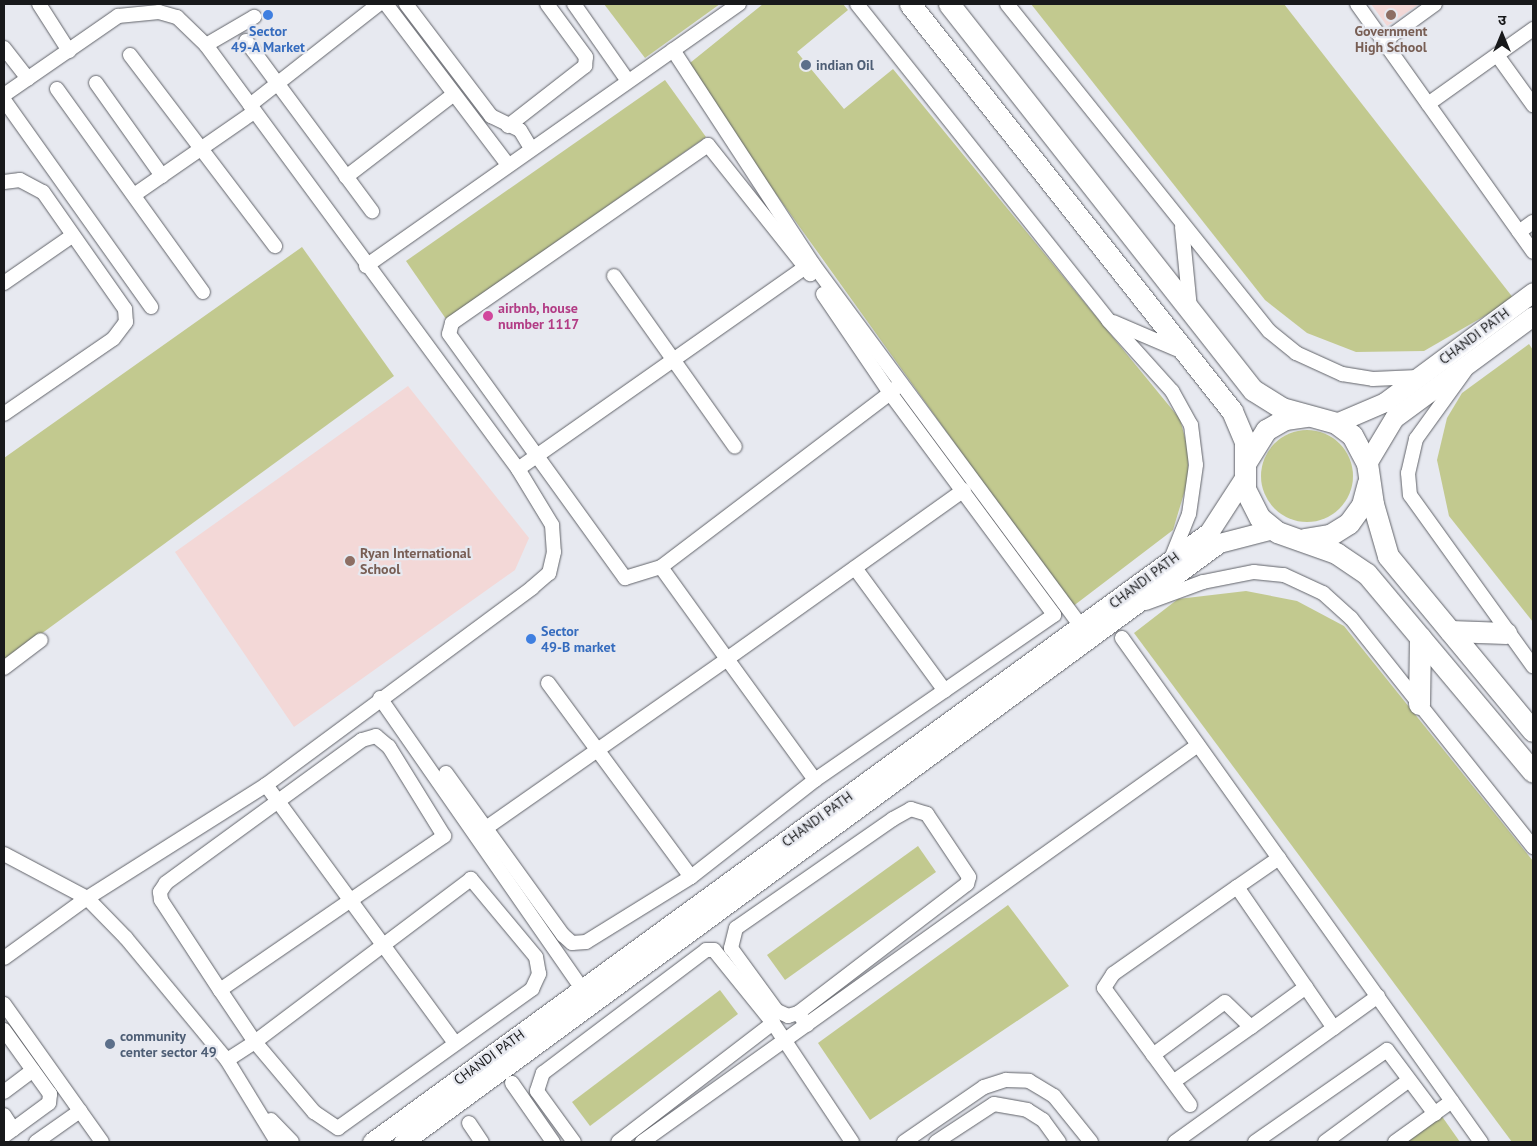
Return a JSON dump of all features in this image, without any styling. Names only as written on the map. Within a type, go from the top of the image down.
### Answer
[{"type":"highway","points":[[910,4],[1238,421],[1244,440],[1244,473],[1253,510],[1273,529],[1336,553],[1362,570],[1533,772]]},
{"type":"highway","points":[[949,4],[1253,390],[1282,408],[1326,419],[1355,439],[1368,468],[1388,556],[1533,731]]},
{"type":"highway","points":[[1244,473],[1252,447],[1266,430],[1285,419],[1326,419]]},
{"type":"highway","points":[[1298,539],[1330,535],[1349,523],[1364,500],[1368,468]]},
{"type":"highway","points":[[1450,630],[1506,633]]},
{"type":"highway","points":[[1418,704],[1420,637]]},
{"type":"main road","name":"CHANDI PATH","points":[[1326,419],[1385,402],[1533,292]]},
{"type":"main road","name":"CHANDI PATH","points":[[1368,468],[1394,418],[1533,316]]},
{"type":"main road","name":"CHANDI PATH","points":[[372,1142],[1082,627],[1209,532],[1244,473]]},
{"type":"main road","name":"CHANDI PATH","points":[[403,1142],[1219,543],[1273,529]]},
{"type":"street","points":[[39,4],[69,51]]},
{"type":"street","points":[[134,195],[200,151],[252,109],[277,83],[379,4]]},
{"type":"street","points":[[386,4],[453,95],[508,165]]},
{"type":"street","points":[[406,4],[490,116],[520,130],[530,148]]},
{"type":"street","points":[[508,126],[585,66],[586,57],[547,4]]},
{"type":"street","points":[[574,4],[628,81]]},
{"type":"street","points":[[366,266],[530,148],[739,4]]},
{"type":"street","points":[[857,4],[1108,320],[1172,391],[1191,425],[1196,465],[1189,514],[1171,560]]},
{"type":"street","points":[[1007,4],[1182,228],[1269,331],[1296,353],[1358,377],[1420,377]]},
{"type":"street","points":[[1357,4],[1533,252]]},
{"type":"street","points":[[1384,42],[1435,4]]},
{"type":"street","points":[[4,96],[69,51],[98,27],[136,12],[177,17],[206,45],[366,266],[518,469],[552,525],[554,552],[549,572],[266,785],[87,898],[4,958]]},
{"type":"street","points":[[206,45],[254,17]]},
{"type":"street","points":[[1428,104],[1533,29]]},
{"type":"street","points":[[246,41],[372,212]]},
{"type":"street","points":[[4,48],[28,79]]},
{"type":"street","points":[[380,698],[480,832],[572,943],[586,942],[691,877],[815,780],[1054,615],[964,490],[895,388],[673,50]]},
{"type":"street","points":[[130,55],[200,151],[275,246]]},
{"type":"street","points":[[1497,55],[1533,105]]},
{"type":"street","points":[[96,83],[162,176]]},
{"type":"street","points":[[57,89],[203,292]]},
{"type":"street","points":[[346,177],[453,95]]},
{"type":"street","points":[[4,100],[151,307]]},
{"type":"street","points":[[895,388],[660,567],[633,579],[620,575],[534,458],[451,339],[449,328],[702,147],[713,146],[895,388],[1082,627]]},
{"type":"street","points":[[4,182],[20,180],[44,192],[72,236],[125,308],[126,322],[113,339],[4,414]]},
{"type":"street","points":[[1519,232],[1533,222]]},
{"type":"street","points":[[1182,228],[1190,310]]},
{"type":"street","points":[[4,283],[72,236]]},
{"type":"street","points":[[518,469],[673,363],[805,267]]},
{"type":"street","points":[[614,276],[673,363],[736,447]]},
{"type":"street","points":[[1108,320],[1186,353]]},
{"type":"street","points":[[1473,360],[1416,439],[1408,473],[1410,495],[1506,633],[1533,666]]},
{"type":"street","points":[[480,832],[964,490]]},
{"type":"street","points":[[660,567],[815,780]]},
{"type":"street","points":[[855,568],[945,691]]},
{"type":"street","points":[[1115,620],[1204,582],[1254,572],[1284,575],[1312,586],[1342,609],[1533,847]]},
{"type":"street","points":[[1122,638],[1481,1142]]},
{"type":"street","points":[[4,668],[41,640]]},
{"type":"street","points":[[548,682],[691,877]]},
{"type":"street","points":[[220,990],[444,836],[389,747],[376,736],[362,740],[166,883],[160,892],[220,990],[254,1042],[314,1112],[338,1128],[532,989],[539,974],[536,957],[472,879],[254,1042],[226,1060]]},
{"type":"street","points":[[642,1142],[1198,745]]},
{"type":"street","points":[[446,773],[480,832],[582,989]]},
{"type":"street","points":[[266,785],[455,1043]]},
{"type":"street","points":[[911,809],[927,814],[969,877],[967,884],[798,1013],[788,1016],[777,1011],[732,948],[736,928],[911,809]]},
{"type":"street","points":[[4,854],[87,898],[126,938],[226,1060],[260,1108],[292,1142]]},
{"type":"street","points":[[1190,1105],[1109,997],[1106,981],[1280,858]]},
{"type":"street","points":[[967,884],[978,902]]},
{"type":"street","points":[[1237,887],[1334,1028]]},
{"type":"street","points":[[574,1142],[537,1091],[543,1074],[706,950],[722,955],[773,1023],[852,1142]]},
{"type":"street","points":[[1173,1082],[1306,987]]},
{"type":"street","points":[[1175,1142],[1378,996]]},
{"type":"street","points":[[1153,1055],[1225,1002],[1251,1027]]},
{"type":"street","points":[[4,1004],[102,1142]]},
{"type":"street","points":[[798,1013],[807,1025]]},
{"type":"street","points":[[618,1142],[773,1023]]},
{"type":"street","points":[[4,1115],[8,1133],[49,1103],[50,1094],[6,1038]]},
{"type":"street","points":[[1255,1142],[1383,1051],[1391,1053],[1435,1114]]},
{"type":"street","points":[[4,1092],[33,1070]]},
{"type":"street","points":[[904,1142],[984,1087],[1006,1080],[1029,1081],[1054,1096],[1091,1142]]},
{"type":"street","points":[[1324,1142],[1409,1080]]},
{"type":"street","points":[[512,1083],[553,1142]]},
{"type":"street","points":[[1396,1142],[1452,1101]]},
{"type":"street","points":[[936,1142],[994,1104],[1027,1110],[1043,1120],[1059,1142]]},
{"type":"street","points":[[260,1108],[277,1142]]},
{"type":"street","points":[[36,1142],[80,1111]]},
{"type":"street","points":[[468,1123],[482,1142]]},
{"type":"shaded area","name":"Government High School","points":[[1371,4],[1419,4],[1387,26]]},
{"type":"shaded area","name":"Ryan International School","points":[[408,386],[529,538],[515,570],[294,727],[175,552]]},
{"type":"green space","points":[[604,4],[720,4],[645,58]]},
{"type":"green space","points":[[763,4],[843,4],[848,10],[797,52],[844,109],[893,69],[1180,419],[1188,449],[1188,480],[1173,530],[1072,607],[685,67]]},
{"type":"green space","points":[[1031,4],[1284,4],[1514,299],[1424,351],[1356,352],[1307,333],[1265,300]]},
{"type":"green space","points":[[665,80],[706,137],[446,319],[406,261]]},
{"type":"green space","points":[[302,247],[394,376],[4,661],[4,458]]},
{"type":"green space","points":[[1529,344],[1533,350],[1533,622],[1449,516],[1437,460],[1447,418],[1462,393]]},
{"type":"green space","points":[[1307,430],[1324,434],[1339,444],[1349,459],[1353,476],[1349,493],[1339,508],[1324,518],[1307,522],[1290,518],[1275,508],[1265,493],[1261,476],[1265,459],[1275,444],[1290,434]]},
{"type":"green space","points":[[1246,591],[1297,601],[1344,626],[1533,861],[1533,1142],[1512,1142],[1134,633],[1178,599]]},
{"type":"green space","points":[[918,846],[936,872],[785,980],[767,955]]},
{"type":"green space","points":[[1008,905],[1069,986],[870,1120],[818,1043]]},
{"type":"green space","points":[[720,990],[738,1014],[590,1126],[572,1102]]},
{"type":"green space","points":[[1441,1115],[1460,1142],[1402,1142]]},
{"type":"place","name":"Sector 49-A Market","points":[[268,15]]},
{"type":"place","name":"Government High School","points":[[1391,15]]},
{"type":"place","name":"indian Oil","points":[[806,65]]},
{"type":"place","name":"airbnb, house number 1117","points":[[488,316]]},
{"type":"place","name":"Ryan International School","points":[[350,561]]},
{"type":"place","name":"Sector 49-B market","points":[[531,639]]},
{"type":"place","name":"community center sector 49","points":[[110,1044]]}]
